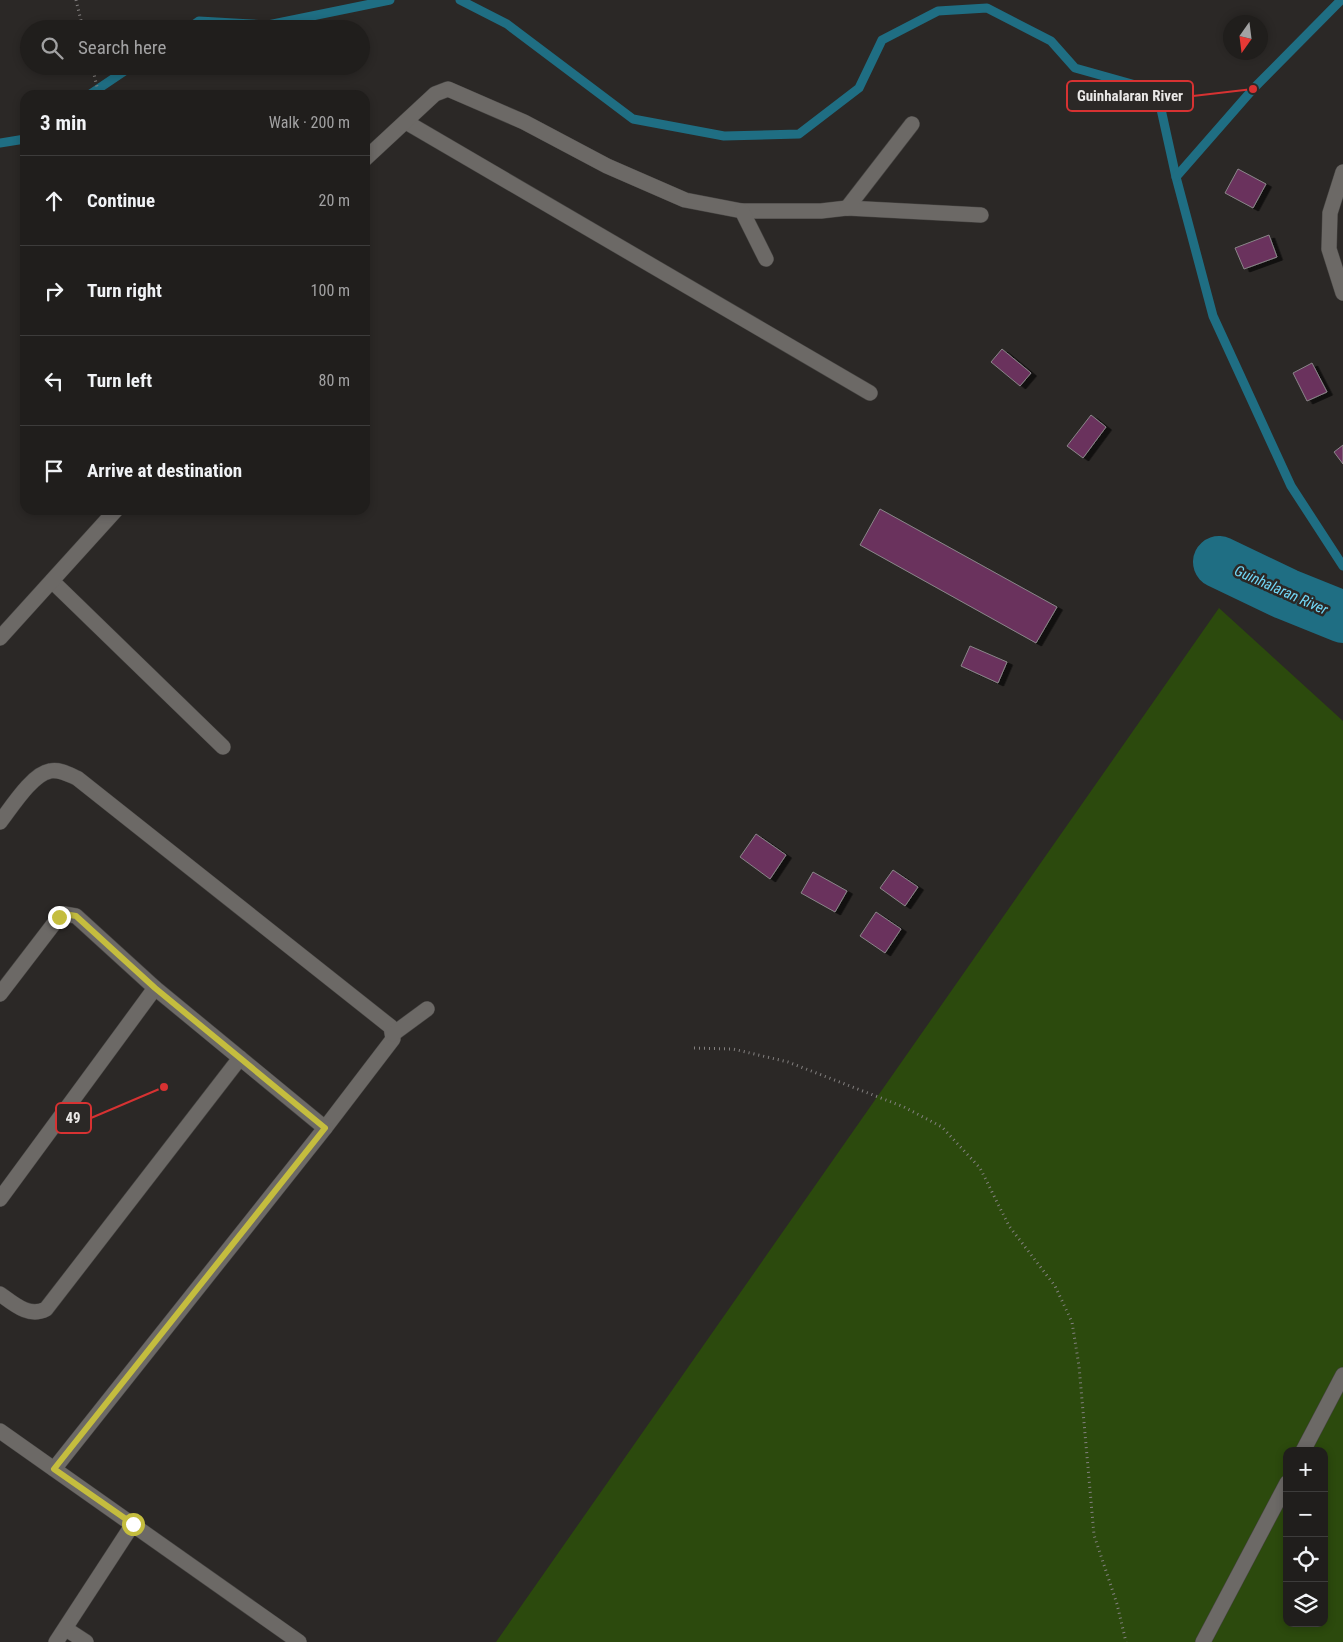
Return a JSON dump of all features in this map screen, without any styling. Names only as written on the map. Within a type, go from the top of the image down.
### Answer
[{"type":"street","points":[[370,154],[435,94],[448,88],[524,122],[607,166],[685,200],[742,211],[821,211],[847,208],[981,216]]},
{"type":"street","points":[[406,122],[870,393]]},
{"type":"street","points":[[847,208],[912,124]]},
{"type":"street","points":[[1343,172],[1330,213],[1330,248],[1343,292]]},
{"type":"street","points":[[742,211],[766,259]]},
{"type":"street","points":[[0,638],[111,515]]},
{"type":"street","points":[[52,580],[223,747]]},
{"type":"street","points":[[0,822],[36,776],[50,771],[62,772],[76,778],[391,1027],[393,1034],[393,1039],[325,1128],[54,1469]]},
{"type":"street","points":[[0,994],[59,917],[64,914],[76,916],[155,988],[325,1128]]},
{"type":"street","points":[[0,1199],[155,988]]},
{"type":"street","points":[[393,1034],[427,1009]]},
{"type":"street","points":[[0,1294],[32,1313],[38,1313],[46,1309],[240,1058]]},
{"type":"street","points":[[1306,1447],[1343,1375]]},
{"type":"street","points":[[0,1431],[299,1642]]},
{"type":"street","points":[[1203,1642],[1283,1491]]},
{"type":"street","points":[[56,1642],[133,1524]]},
{"type":"street","points":[[66,1629],[86,1642]]},
{"type":"path","points":[[76,0],[81,20]]},
{"type":"path","points":[[94,75],[98,90]]},
{"type":"path","points":[[694,1048],[733,1049],[788,1062],[904,1107],[942,1127],[980,1168],[1009,1226],[1055,1286],[1072,1322],[1079,1366],[1094,1535],[1118,1604],[1126,1642]]},
{"type":"green space","points":[[1219,608],[1343,721],[1343,1642],[496,1642]]},
{"type":"building","points":[[1238,169],[1266,184],[1253,208],[1225,193]]},
{"type":"building","points":[[1269,235],[1277,257],[1244,269],[1235,248]]},
{"type":"building","points":[[1002,349],[1031,373],[1020,386],[991,362]]},
{"type":"building","points":[[1312,363],[1327,392],[1307,401],[1293,373]]},
{"type":"building","points":[[1091,415],[1106,427],[1083,458],[1067,446]]},
{"type":"building","points":[[1343,445],[1343,464],[1334,452]]},
{"type":"building","points":[[880,509],[1057,607],[1036,643],[860,545]]},
{"type":"building","points":[[970,646],[1007,662],[998,683],[961,666]]},
{"type":"building","points":[[756,834],[786,855],[770,879],[740,857]]},
{"type":"building","points":[[893,870],[918,887],[905,906],[880,888]]},
{"type":"building","points":[[813,872],[847,891],[835,912],[801,893]]},
{"type":"building","points":[[876,912],[901,929],[885,953],[860,936]]},
{"type":"waterway","points":[[292,20],[390,0]]},
{"type":"waterway","points":[[460,0],[507,24],[633,119],[724,136],[799,134],[859,88],[882,40],[938,11],[987,8],[1051,41],[1075,68],[1157,91],[1176,177],[1213,316],[1291,486],[1343,566]]},
{"type":"waterway","name":"Guinhalaran River","points":[[1176,177],[1253,89],[1341,0]]},
{"type":"waterway","points":[[96,90],[119,75]]},
{"type":"waterway","points":[[0,143],[20,140]]},
{"type":"waterway","name":"Guinhalaran River","points":[[1219,562],[1286,594],[1343,617]]},
{"type":"place","name":"Guinhalaran River","points":[[1253,89]]},
{"type":"place","name":"49","points":[[164,1087]]},
{"type":"route","points":[[59,917],[64,914],[76,916],[155,988],[325,1128],[54,1469],[133,1524]]}]
